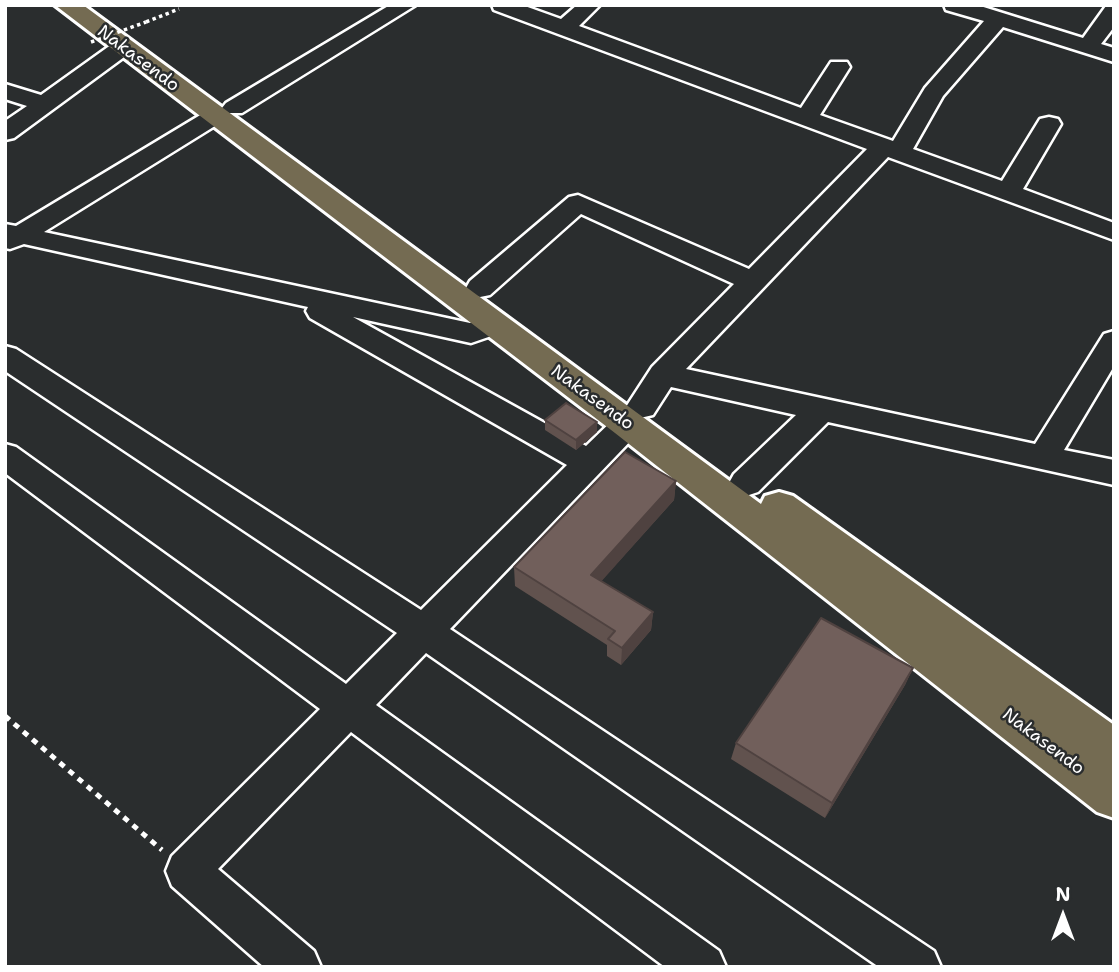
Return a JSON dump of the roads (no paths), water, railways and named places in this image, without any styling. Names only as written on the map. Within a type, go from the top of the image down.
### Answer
[{"type":"highway","name":"Nakasendo","points":[[67,5],[120,37],[480,288],[635,415],[1114,796]]},
{"type":"highway","name":"Nakasendo","points":[[94,5],[224,112],[493,325],[746,483],[1114,752]]},
{"type":"street","points":[[10,237],[406,5]]},
{"type":"street","points":[[502,5],[532,9],[564,28],[626,51],[708,70],[806,118],[1108,230],[1114,202]]},
{"type":"street","points":[[564,28],[590,5]]},
{"type":"street","points":[[954,5],[1114,55]]},
{"type":"street","points":[[1088,47],[1114,11]]},
{"type":"street","points":[[298,967],[187,871],[589,463],[635,415],[663,375],[753,282],[891,149],[933,93],[998,19]]},
{"type":"street","points":[[626,51],[645,35]]},
{"type":"street","points":[[5,132],[44,104],[120,37]]},
{"type":"street","points":[[806,118],[839,68]]},
{"type":"street","points":[[5,91],[44,104]]},
{"type":"street","points":[[1007,193],[1049,124]]},
{"type":"street","points":[[480,288],[578,203],[753,282]]},
{"type":"street","points":[[10,237],[471,333],[493,325]]},
{"type":"street","points":[[292,295],[589,463]]},
{"type":"street","points":[[1043,458],[1114,341]]},
{"type":"street","points":[[5,355],[423,631],[918,967]]},
{"type":"street","points":[[663,375],[1114,473]]},
{"type":"street","points":[[746,483],[821,410]]},
{"type":"street","points":[[5,456],[703,967]]}]
